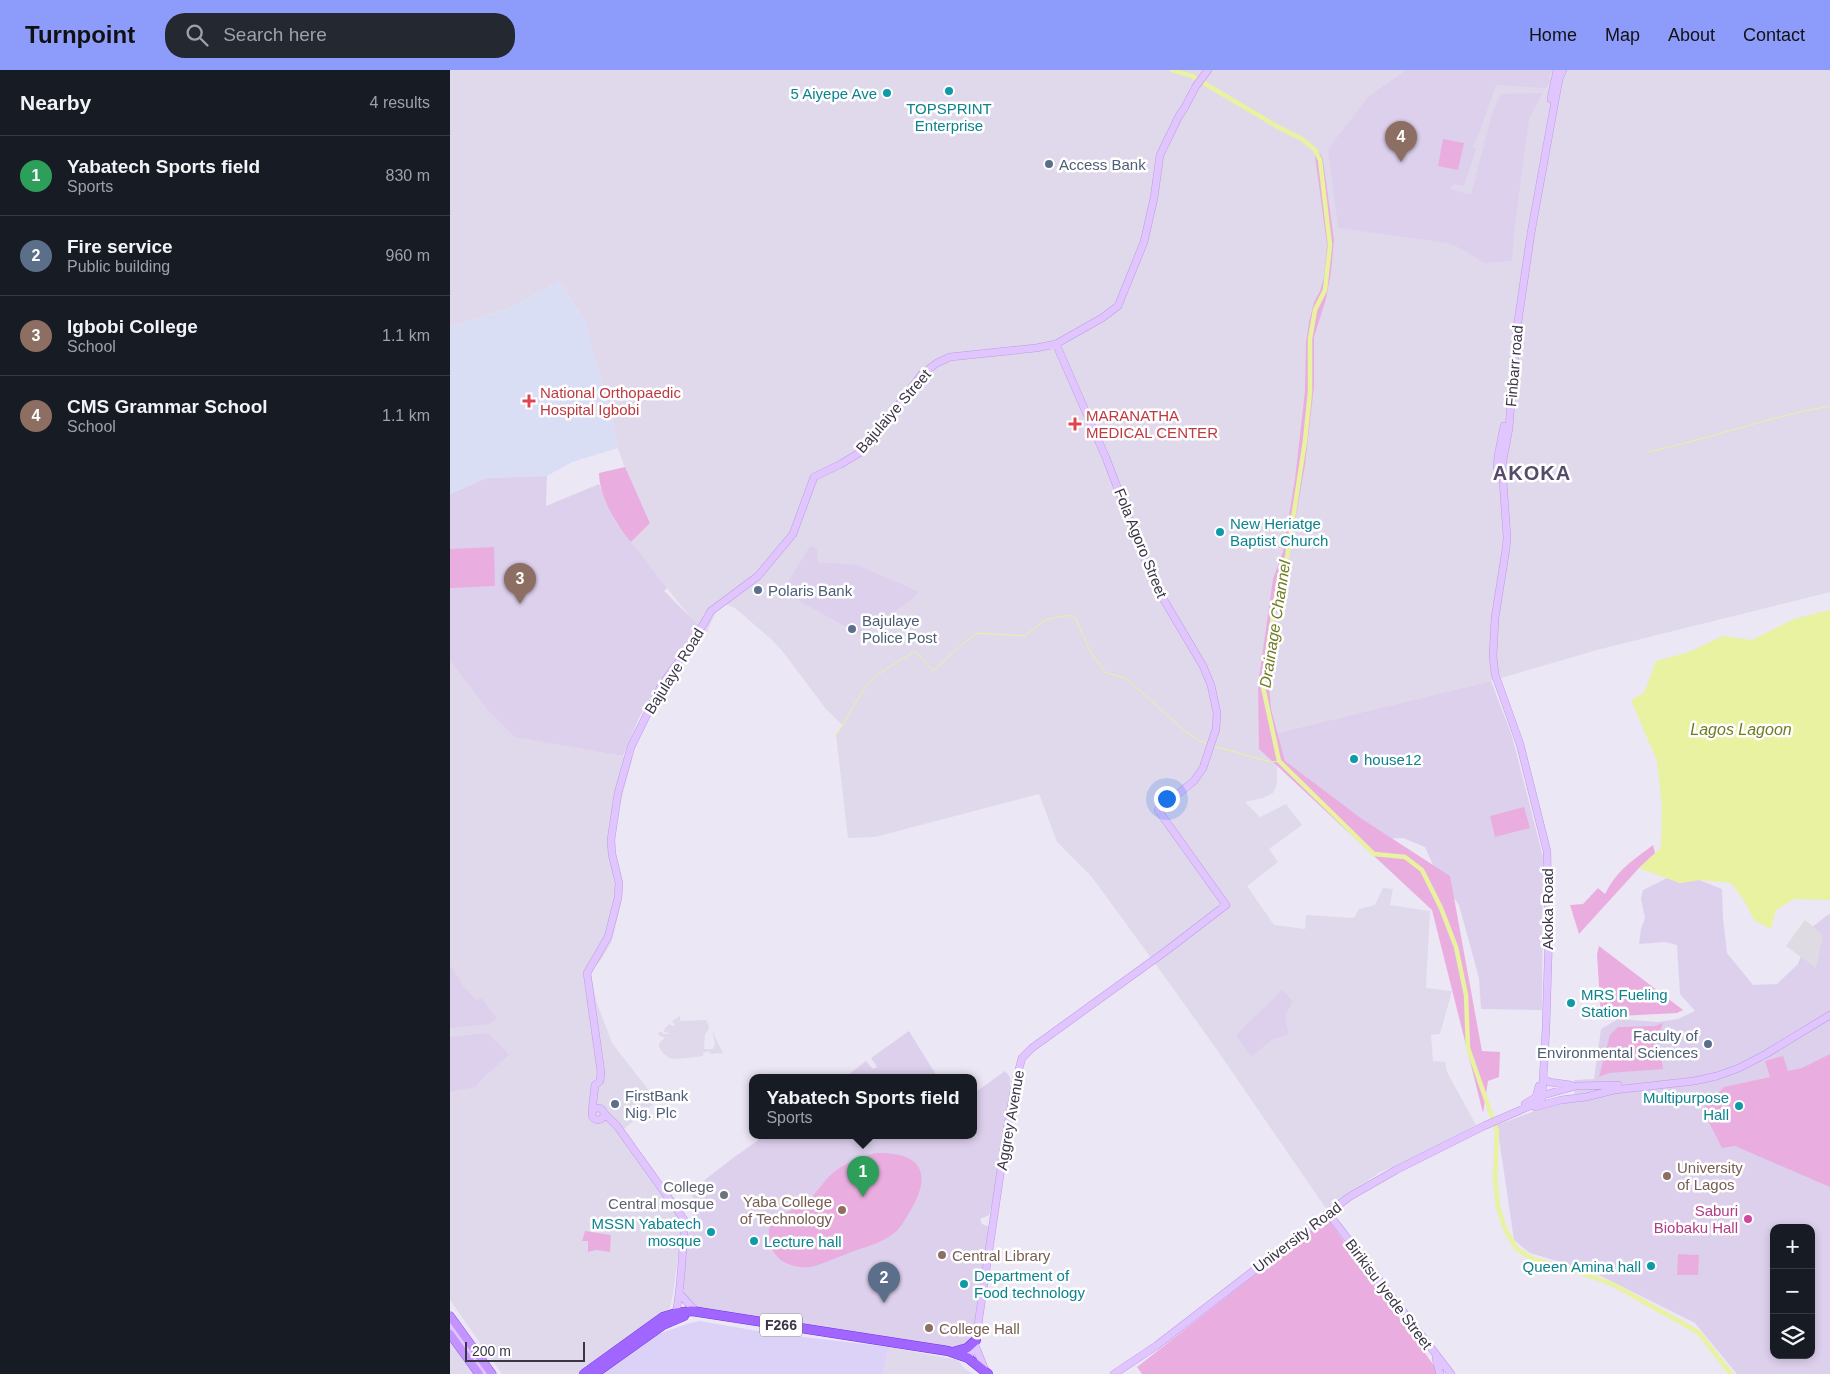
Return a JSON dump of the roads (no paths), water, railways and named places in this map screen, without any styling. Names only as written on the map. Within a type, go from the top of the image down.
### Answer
[{"type":"highway","name":"F266","points":[[584,1374],[651,1324],[676,1312],[696,1312],[953,1352],[968,1358],[985,1373]]},
{"type":"highway","name":"F266","points":[[594,1374],[669,1322],[696,1314],[937,1353],[958,1358],[985,1373]]},
{"type":"highway","points":[[953,1352],[967,1348],[976,1342]]},
{"type":"main road","points":[[450,1316],[492,1374]]},
{"type":"main road","points":[[451,1331],[479,1374]]},
{"type":"street","name":"Finbarr road","points":[[1493,675],[1491,664],[1495,618],[1507,537],[1502,466],[1509,428],[1519,295],[1534,191],[1557,70]]},
{"type":"street","name":"Finbarr road","points":[[1519,295],[1562,70]]},
{"type":"street","name":"Bajulaiye Street","points":[[740,590],[758,576],[793,534],[814,477],[864,450],[922,374],[937,363],[950,357],[1036,348],[1056,344],[1102,318],[1118,306],[1144,242],[1154,198],[1160,155],[1169,134],[1196,86],[1207,71]]},
{"type":"street","name":"Fola Agoro Street","points":[[1056,344],[1103,450],[1154,582],[1203,666],[1208,678],[1217,713],[1212,746],[1203,768],[1194,781],[1158,810],[1226,905]]},
{"type":"street","name":"Bajulaye Road","points":[[592,1111],[594,1085],[600,1081],[601,1072],[587,973],[608,937],[618,898],[619,883],[612,854],[611,840],[618,792],[631,747],[661,686],[694,640],[711,611],[740,590]]},
{"type":"street","name":"Akoka Road","points":[[1493,675],[1520,744],[1545,851],[1549,932],[1544,1079],[1541,1092]]},
{"type":"street","points":[[1515,1113],[1540,1101],[1545,851]]},
{"type":"street","name":"Aggrey Avenue","points":[[976,1342],[1006,1135],[1022,1058],[1032,1048],[1226,905]]},
{"type":"street","points":[[1544,1079],[1550,1082],[1576,1086],[1608,1086],[1679,1080],[1714,1073],[1764,1051],[1830,1009]]},
{"type":"street","points":[[1494,1121],[1560,1100],[1620,1089],[1689,1082],[1717,1076],[1766,1054],[1830,1015]]},
{"type":"street","points":[[1494,1121],[1532,1100],[1541,1092],[1576,1086]]},
{"type":"street","points":[[1586,1096],[1582,1092],[1582,1088],[1587,1086]]},
{"type":"street","points":[[1541,1092],[1550,1099],[1560,1100]]},
{"type":"street","points":[[593,1093],[603,1110],[617,1126],[685,1221],[680,1294],[676,1312]]},
{"type":"street","points":[[603,1110],[597,1107],[592,1111],[592,1117],[617,1126]]},
{"type":"street","points":[[599,1120],[604,1116],[603,1110]]},
{"type":"street","name":"University Road","points":[[1114,1374],[1156,1346],[1349,1198],[1386,1176],[1494,1121]]},
{"type":"street","name":"Birikisu Iyede Street","points":[[1328,1213],[1435,1356],[1451,1374]]},
{"type":"street","points":[[680,1294],[696,1312]]},
{"type":"street","points":[[451,1331],[485,1374]]},
{"type":"street","points":[[968,1358],[976,1342]]},
{"type":"street","points":[[976,1342],[985,1373]]},
{"type":"street","points":[[1435,1356],[1440,1374]]},
{"type":"water","name":"Lagos Lagoon","points":[[1830,610],[1830,900],[1794,899],[1776,910],[1771,929],[1754,920],[1745,902],[1731,883],[1699,880],[1680,883],[1639,868],[1661,848],[1662,806],[1657,761],[1631,700],[1644,693],[1656,661],[1689,652],[1723,636],[1752,640],[1794,619]]},
{"type":"waterway","name":"Drainage Channel","points":[[1172,70],[1192,76],[1278,127],[1302,139],[1315,150],[1320,160],[1330,245],[1325,290],[1315,310],[1310,339],[1310,392],[1305,441],[1287,557],[1279,579],[1263,687],[1279,761],[1374,854],[1405,857],[1422,870],[1441,908],[1456,947],[1466,995],[1468,1048],[1497,1131],[1495,1177],[1498,1207],[1505,1229],[1516,1248],[1532,1259],[1612,1284],[1698,1332],[1731,1374]]},
{"type":"waterway","points":[[1648,452],[1784,416],[1830,406]]},
{"type":"waterway","points":[[836,735],[863,691],[873,679],[915,651],[933,671],[977,633],[1025,636],[1045,620],[1068,615],[1076,619],[1090,651],[1105,672],[1127,679],[1185,731],[1200,741],[1209,744]]},
{"type":"waterway","points":[[1213,746],[1271,762],[1279,761]]},
{"type":"place","name":"TOPSPRINT Enterprise","points":[[949,91]]},
{"type":"place","name":"5 Aiyepe Ave","points":[[887,93]]},
{"type":"place","name":"CMS Grammar School","points":[[1401,162]]},
{"type":"place","name":"Access Bank","points":[[1049,164]]},
{"type":"place","name":"National Orthopaedic Hospital Igbobi","points":[[529,401]]},
{"type":"place","name":"MARANATHA MEDICAL CENTER","points":[[1075,424]]},
{"type":"place","name":"New Heriatge Baptist Church","points":[[1220,532]]},
{"type":"place","name":"Polaris Bank","points":[[758,590]]},
{"type":"place","name":"Igbobi College","points":[[520,604]]},
{"type":"place","name":"Bajulaye Police Post","points":[[852,629]]},
{"type":"place","name":"house12","points":[[1354,759]]},
{"type":"place","name":"MRS Fueling Station","points":[[1571,1003]]},
{"type":"place","name":"Faculty of Environmental Sciences","points":[[1708,1044]]},
{"type":"place","name":"FirstBank Nig. Plc","points":[[615,1104]]},
{"type":"place","name":"Multipurpose Hall","points":[[1739,1106]]},
{"type":"place","name":"University of Lagos","points":[[1667,1176]]},
{"type":"place","name":"College Central mosque","points":[[724,1195]]},
{"type":"place","name":"Yabatech Sports field","points":[[863,1197]]},
{"type":"place","name":"Yaba College of Technology","points":[[842,1210]]},
{"type":"place","name":"Saburi Biobaku Hall","points":[[1748,1219]]},
{"type":"place","name":"MSSN Yabatech mosque","points":[[711,1232]]},
{"type":"place","name":"Lecture hall","points":[[754,1241]]},
{"type":"place","name":"Central Library","points":[[942,1255]]},
{"type":"place","name":"Queen Amina hall","points":[[1651,1266]]},
{"type":"place","name":"Department of Food technology","points":[[964,1284]]},
{"type":"place","name":"Fire service","points":[[884,1303]]},
{"type":"place","name":"College Hall","points":[[929,1328]]},
{"type":"district","name":"AKOKA","points":[[1532,473]]}]
